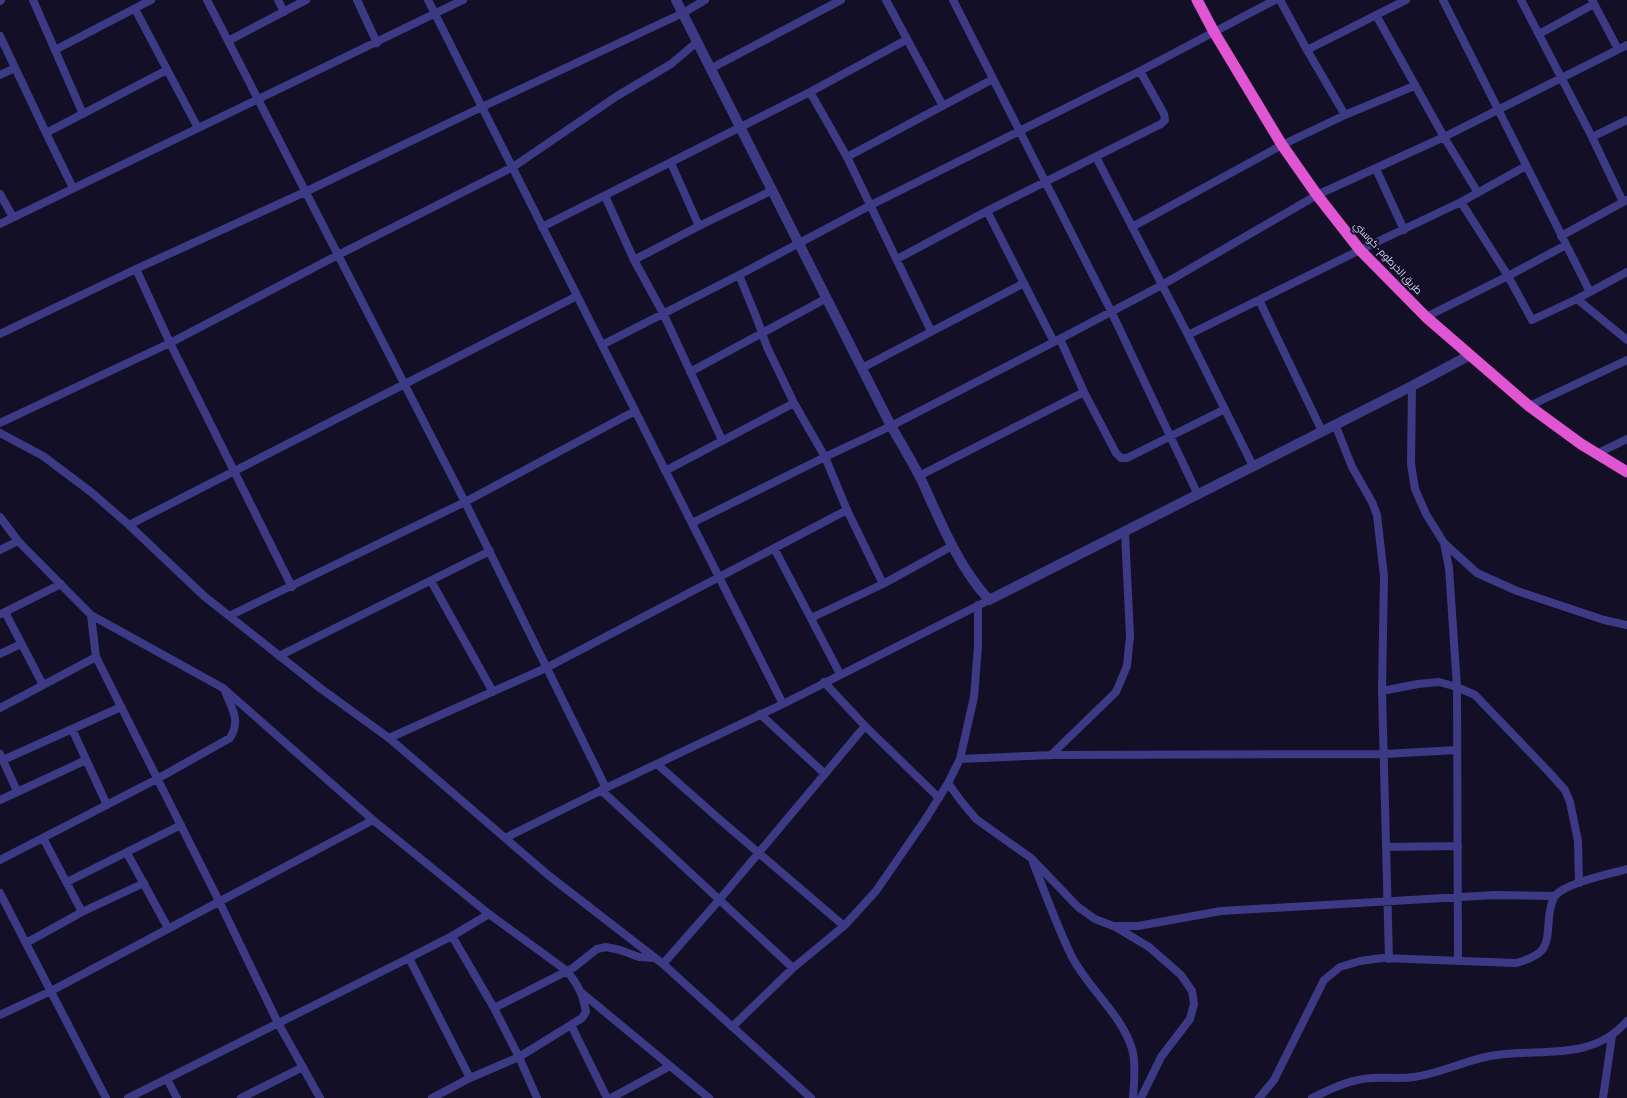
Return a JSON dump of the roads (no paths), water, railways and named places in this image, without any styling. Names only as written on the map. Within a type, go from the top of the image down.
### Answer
[{"type":"highway","name":"طريق الخرطوم - كوستي","points":[[1197,0],[1214,32],[1282,145],[1317,195],[1360,250],[1426,317],[1529,406],[1596,454],[1627,472]]},
{"type":"street","points":[[33,0],[83,114]]},
{"type":"street","points":[[55,50],[151,0]]},
{"type":"street","points":[[207,0],[257,100],[490,551],[548,667],[603,789],[793,968]]},
{"type":"street","points":[[278,0],[284,12]]},
{"type":"street","points":[[228,41],[306,0]]},
{"type":"street","points":[[357,0],[378,43]]},
{"type":"street","points":[[428,0],[783,704]]},
{"type":"street","points":[[0,224],[378,43],[463,0]]},
{"type":"street","points":[[676,0],[891,426],[919,476],[952,546],[975,584],[989,600]]},
{"type":"street","points":[[0,334],[136,269],[305,192],[683,13],[705,0]]},
{"type":"street","points":[[710,69],[842,0]]},
{"type":"street","points":[[886,0],[906,40],[943,106]]},
{"type":"street","points":[[953,0],[1111,311],[1198,495]]},
{"type":"street","points":[[602,345],[871,205],[1140,71],[1275,0]]},
{"type":"street","points":[[1280,0],[1344,115]]},
{"type":"street","points":[[1307,50],[1406,0]]},
{"type":"street","points":[[1442,0],[1590,292]]},
{"type":"street","points":[[1521,0],[1625,202],[1561,236]]},
{"type":"street","points":[[1539,34],[1593,2],[1618,49]]},
{"type":"street","points":[[135,8],[198,128]]},
{"type":"street","points":[[1376,15],[1414,86],[1478,193]]},
{"type":"street","points":[[0,36],[73,188]]},
{"type":"street","points":[[542,227],[810,92],[906,40]]},
{"type":"street","points":[[0,423],[170,343],[338,255],[512,168],[617,96],[671,64],[697,42]]},
{"type":"street","points":[[692,523],[891,426],[1162,285],[1317,195],[1444,138],[1497,109],[1627,45]]},
{"type":"street","points":[[0,75],[15,68]]},
{"type":"street","points":[[46,133],[167,70]]},
{"type":"street","points":[[897,259],[987,211],[1161,124],[1165,120],[1164,114],[1140,71]]},
{"type":"street","points":[[847,157],[993,79]]},
{"type":"street","points":[[1132,227],[1282,145],[1344,115],[1414,86]]},
{"type":"street","points":[[810,92],[847,157],[931,331]]},
{"type":"street","points":[[1592,137],[1627,120]]},
{"type":"street","points":[[1096,157],[1188,335],[1253,466]]},
{"type":"street","points":[[671,163],[699,226]]},
{"type":"street","points":[[1188,335],[1461,202],[1526,166]]},
{"type":"street","points":[[1376,169],[1404,230]]},
{"type":"street","points":[[634,260],[773,190]]},
{"type":"street","points":[[0,194],[13,218]]},
{"type":"street","points":[[605,196],[634,260],[663,313],[722,440]]},
{"type":"street","points":[[1461,202],[1508,276],[1532,320],[1577,299],[1627,272]]},
{"type":"street","points":[[987,211],[1024,283],[1057,340],[1116,453],[1121,458],[1127,458],[1225,409]]},
{"type":"street","points":[[1426,317],[1566,245]]},
{"type":"street","points":[[136,269],[170,343],[292,587]]},
{"type":"street","points":[[739,275],[767,347],[794,403],[825,457],[847,510],[883,584]]},
{"type":"street","points":[[862,368],[1024,283]]},
{"type":"street","points":[[129,525],[404,383],[577,296]]},
{"type":"street","points":[[690,372],[827,298]]},
{"type":"street","points":[[1577,299],[1627,340]]},
{"type":"street","points":[[1258,300],[1322,431]]},
{"type":"street","points":[[505,838],[603,789],[783,704],[1412,386],[1470,354]]},
{"type":"street","points":[[1529,406],[1627,360]]},
{"type":"street","points":[[1412,386],[1411,464],[1415,489],[1426,514],[1444,543],[1477,573],[1517,591],[1604,620],[1627,625]]},
{"type":"street","points":[[919,476],[1084,392]]},
{"type":"street","points":[[665,471],[794,403]]},
{"type":"street","points":[[229,616],[292,587],[465,502],[635,411]]},
{"type":"street","points":[[1335,424],[1352,467],[1372,502],[1377,515],[1384,576],[1382,691],[1389,959]]},
{"type":"street","points":[[0,433],[43,456],[91,492],[129,525],[204,596],[320,688],[389,738],[548,875],[663,964],[811,1098]]},
{"type":"street","points":[[1596,454],[1627,439]]},
{"type":"street","points":[[389,738],[548,667],[847,510]]},
{"type":"street","points":[[0,517],[18,541],[91,615],[223,688],[373,820],[489,914],[568,971],[582,993],[709,1098]]},
{"type":"street","points":[[1051,755],[1116,692],[1127,666],[1130,636],[1125,532]]},
{"type":"street","points":[[0,550],[18,541]]},
{"type":"street","points":[[1444,543],[1449,568],[1457,687],[1458,961]]},
{"type":"street","points":[[811,618],[883,584],[952,546]]},
{"type":"street","points":[[774,548],[840,674]]},
{"type":"street","points":[[279,656],[490,551]]},
{"type":"street","points":[[431,581],[492,692]]},
{"type":"street","points":[[43,685],[2,613],[61,584]]},
{"type":"street","points":[[732,1027],[793,968],[844,926],[876,891],[948,783],[960,759],[974,698],[978,646],[978,605]]},
{"type":"street","points":[[91,615],[96,657],[219,901],[278,1023],[320,1098]]},
{"type":"street","points":[[0,654],[21,644]]},
{"type":"street","points":[[0,708],[96,657]]},
{"type":"street","points":[[824,682],[865,726],[939,798]]},
{"type":"street","points":[[1382,691],[1418,684],[1439,682],[1457,687],[1475,696],[1565,790],[1570,802],[1578,841],[1579,883]]},
{"type":"street","points":[[0,860],[157,779],[230,738],[235,730],[236,720],[223,688]]},
{"type":"street","points":[[17,791],[1,757],[72,729],[121,707]]},
{"type":"street","points":[[760,714],[826,774]]},
{"type":"street","points":[[663,964],[720,899],[865,726]]},
{"type":"street","points":[[72,729],[107,805]]},
{"type":"street","points":[[960,759],[1051,755],[1384,754],[1457,750]]},
{"type":"street","points":[[0,800],[86,760]]},
{"type":"street","points":[[657,764],[844,926]]},
{"type":"street","points":[[948,783],[976,819],[1031,858],[1078,907],[1095,919],[1113,926],[1149,947],[1181,975],[1192,991],[1194,1004],[1190,1019],[1161,1057],[1141,1098]]},
{"type":"street","points":[[0,1015],[51,991],[373,820]]},
{"type":"street","points":[[67,882],[180,825]]},
{"type":"street","points":[[43,838],[82,912]]},
{"type":"street","points":[[1386,847],[1458,846]]},
{"type":"street","points":[[127,853],[168,928]]},
{"type":"street","points":[[1031,858],[1072,955],[1084,975],[1122,1026],[1133,1050],[1134,1084],[1132,1098]]},
{"type":"street","points":[[1259,1098],[1274,1080],[1324,980],[1340,967],[1360,961],[1382,958],[1516,963],[1530,959],[1541,952],[1548,942],[1550,908],[1555,896],[1564,889],[1579,883],[1627,869]]},
{"type":"street","points":[[26,943],[82,912],[144,883]]},
{"type":"street","points":[[0,893],[106,1098]]},
{"type":"street","points":[[1113,926],[1138,926],[1221,911],[1495,895],[1555,896]]},
{"type":"street","points":[[128,1098],[409,958],[452,936],[489,914]]},
{"type":"street","points":[[452,936],[494,1008],[519,1057],[535,1097]]},
{"type":"street","points":[[494,1008],[568,971],[597,950],[606,947],[639,957],[655,958]]},
{"type":"street","points":[[409,958],[470,1078]]},
{"type":"street","points":[[432,1098],[470,1078],[519,1057],[582,1018],[586,1012],[582,993]]},
{"type":"street","points":[[1315,1097],[1350,1081],[1371,1078],[1413,1078],[1441,1072],[1462,1064],[1491,1056],[1560,1052],[1587,1047],[1612,1036],[1627,1021]]},
{"type":"street","points":[[571,1024],[607,1098]]},
{"type":"street","points":[[1603,1098],[1612,1036]]},
{"type":"street","points":[[611,1098],[670,1066]]},
{"type":"street","points":[[241,1098],[252,1095],[302,1067]]},
{"type":"street","points":[[167,1079],[177,1098]]}]
